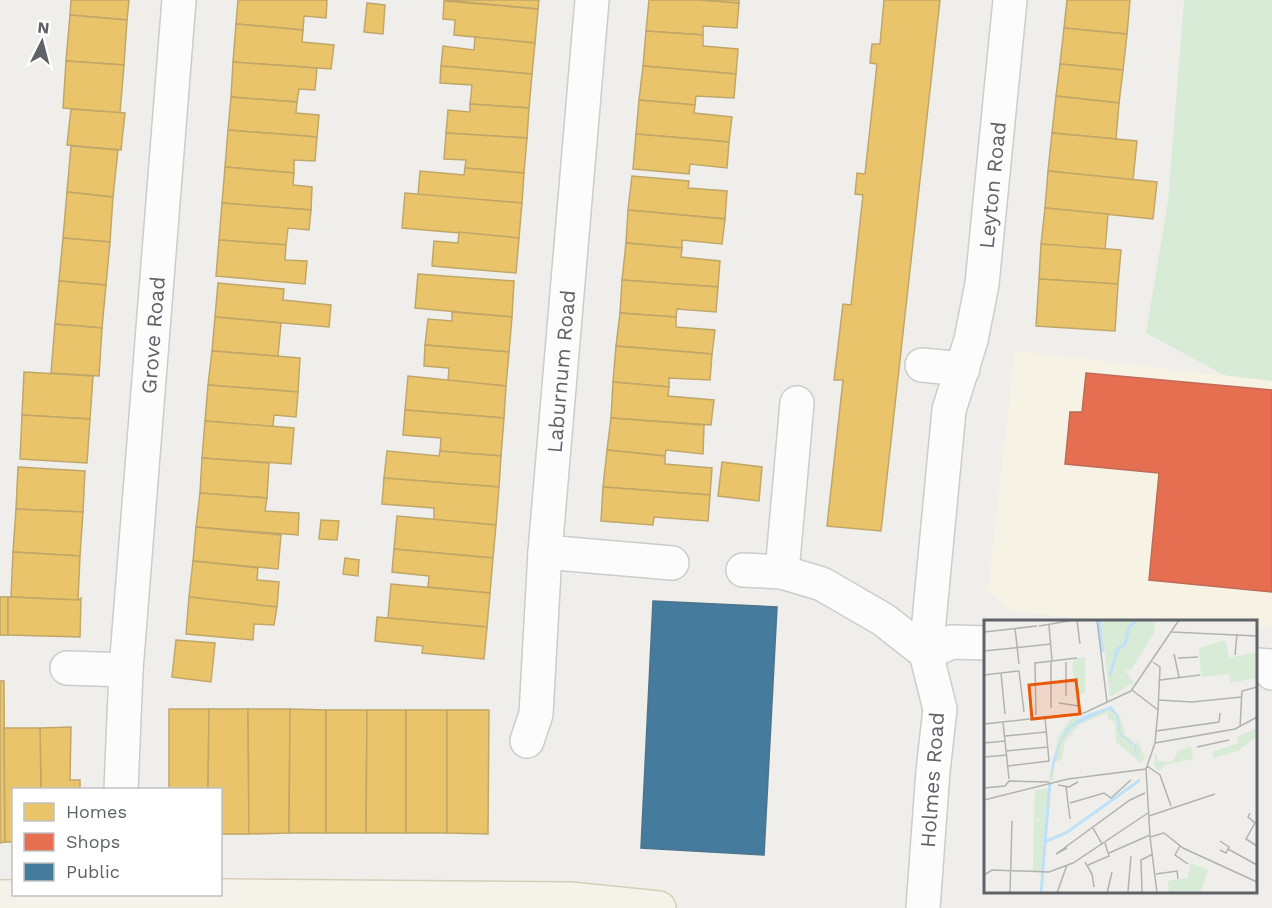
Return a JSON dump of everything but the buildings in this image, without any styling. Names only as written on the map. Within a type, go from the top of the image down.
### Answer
[{"type":"main road","points":[[0,897],[58,896]]},
{"type":"main road","points":[[142,896],[332,903],[570,899],[659,908]]},
{"type":"street","name":"Grove Road","points":[[121,788],[126,670],[178,0]]},
{"type":"street","name":"Laburnum Road","points":[[527,741],[536,714],[545,552],[592,0]]},
{"type":"street","name":"Leyton Road","points":[[926,653],[949,410],[959,382],[982,284],[1010,0]]},
{"type":"street","points":[[922,365],[959,382]]},
{"type":"street","points":[[782,572],[797,403]]},
{"type":"street","points":[[545,552],[672,563]]},
{"type":"street","points":[[743,570],[782,572],[822,584],[884,620],[926,653],[952,642],[984,644]]},
{"type":"street","name":"Holmes Road","points":[[924,908],[933,771],[940,709],[926,653]]},
{"type":"street","points":[[1257,665],[1272,666],[1272,674]]},
{"type":"street","points":[[67,668],[126,670]]},
{"type":"shaded area","points":[[1015,351],[1272,381],[1272,626],[1257,626],[1257,620],[1095,620],[1011,611],[988,592]]},
{"type":"green space","points":[[1184,0],[1272,0],[1272,381],[1224,375],[1146,333],[1168,201]]}]
